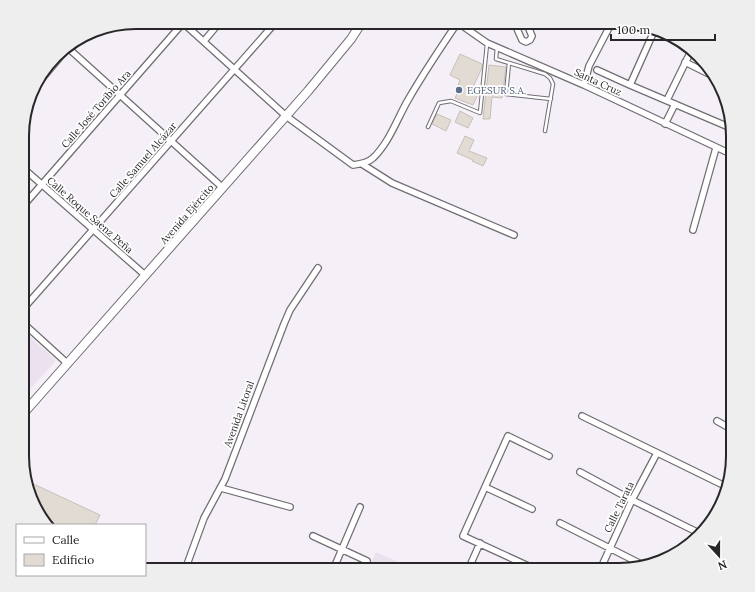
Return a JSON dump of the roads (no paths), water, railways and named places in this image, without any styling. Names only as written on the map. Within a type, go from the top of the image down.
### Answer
[{"type":"main road","name":"Avenida Ejército","points":[[29,407],[286,116],[335,59],[357,29]]},
{"type":"street","name":"Calle José Toribio Ara","points":[[29,199],[176,29]]},
{"type":"street","points":[[190,29],[236,69],[286,116],[353,165],[362,164],[372,160],[379,151],[408,100],[453,29]]},
{"type":"street","points":[[204,41],[214,29]]},
{"type":"street","name":"Calle Samuel Alcázar","points":[[29,302],[270,29]]},
{"type":"street","name":"Santa Cruz","points":[[468,29],[497,47],[584,84],[726,152]]},
{"type":"street","points":[[517,29],[522,40],[526,42],[530,40],[532,36],[529,29]]},
{"type":"street","points":[[584,84],[589,66],[608,29]]},
{"type":"street","points":[[630,85],[652,35]]},
{"type":"street","points":[[71,51],[223,188]]},
{"type":"street","points":[[667,100],[689,55]]},
{"type":"street","points":[[685,62],[705,72]]},
{"type":"street","points":[[597,70],[725,126]]},
{"type":"street","points":[[665,124],[675,104]]},
{"type":"street","points":[[693,230],[716,148]]},
{"type":"street","points":[[362,164],[392,183],[514,234]]},
{"type":"street","name":"Calle Roque Saenz Peña","points":[[29,173],[146,275]]},
{"type":"street","name":"Avenida Litoral","points":[[188,563],[204,518],[221,488],[290,310],[318,268]]},
{"type":"street","points":[[29,328],[68,364]]},
{"type":"street","points":[[582,416],[722,484]]},
{"type":"street","points":[[718,421],[726,426]]},
{"type":"street","points":[[518,563],[480,543],[462,536],[508,436],[549,456]]},
{"type":"street","name":"Calle Tarata","points":[[603,563],[632,500],[657,452]]},
{"type":"street","points":[[580,472],[696,531]]},
{"type":"street","points":[[485,487],[532,509]]},
{"type":"street","points":[[221,488],[290,507]]},
{"type":"street","points":[[336,563],[360,507]]},
{"type":"street","points":[[560,523],[636,562]]},
{"type":"street","points":[[313,536],[367,561]]},
{"type":"street","points":[[471,563],[480,543]]},
{"type":"lane","points":[[428,127],[439,103],[451,101],[480,113],[488,42]]},
{"type":"lane","points":[[497,47],[496,59],[545,74],[550,78],[553,84],[545,131]]},
{"type":"lane","points":[[509,63],[506,94],[551,99]]},
{"type":"place","name":"EGESUR S.A.","points":[[459,90]]}]
